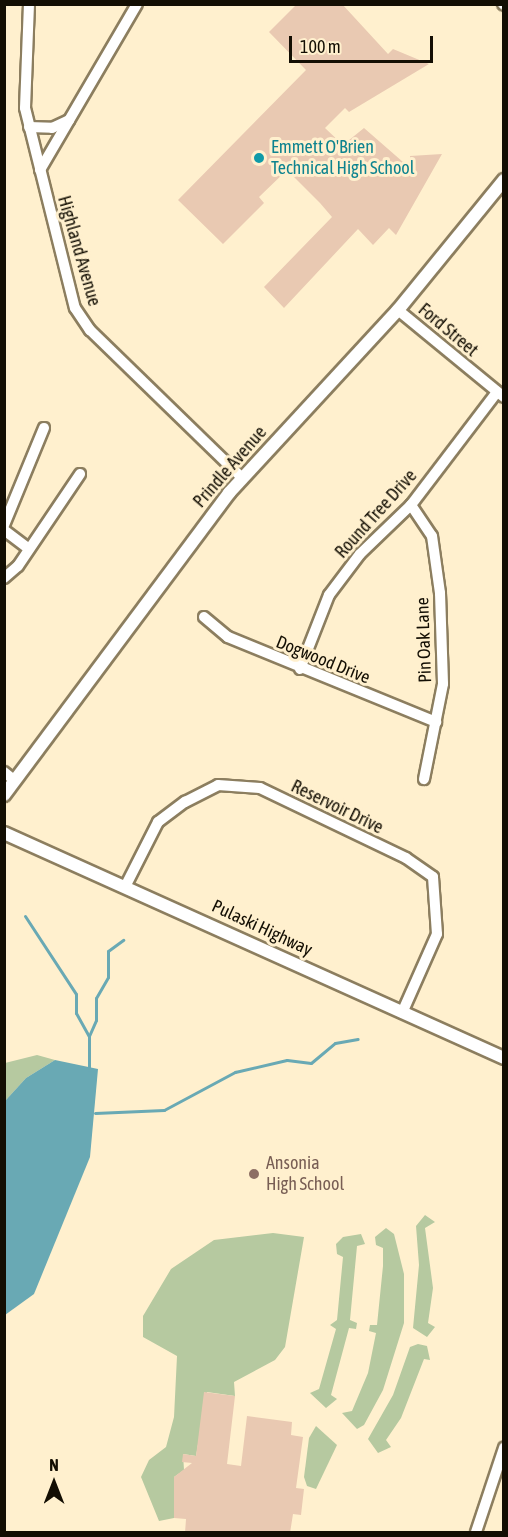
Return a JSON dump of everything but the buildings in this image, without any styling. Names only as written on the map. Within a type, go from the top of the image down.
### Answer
[{"type":"main road","name":"Prindle Avenue","points":[[4,795],[242,478],[398,310],[504,180]]},
{"type":"main road","name":"Pulaski Highway","points":[[4,833],[126,885],[504,1058]]},
{"type":"street","name":"Highland Avenue","points":[[30,4],[23,78],[29,127],[71,299],[82,321],[242,478]]},
{"type":"street","points":[[40,170],[137,4]]},
{"type":"street","points":[[29,127],[52,128],[69,120]]},
{"type":"street","name":"Ford Street","points":[[398,310],[500,395]]},
{"type":"street","name":"Round Tree Drive","points":[[300,669],[329,595],[360,554],[411,505],[500,395]]},
{"type":"street","points":[[29,549],[4,527],[44,428]]},
{"type":"street","points":[[4,578],[29,549],[80,474]]},
{"type":"street","name":"Pin Oak Lane","points":[[411,505],[432,536],[440,593],[443,684],[424,779]]},
{"type":"street","name":"Dogwood Drive","points":[[204,617],[228,637],[300,669],[436,722]]},
{"type":"street","points":[[4,772],[15,781]]},
{"type":"street","name":"Reservoir Drive","points":[[126,885],[158,822],[185,802],[218,785],[260,788],[406,858],[433,877],[437,934],[402,1013]]},
{"type":"street","points":[[476,1533],[504,1448]]},
{"type":"green space","points":[[37,1055],[55,1060],[26,1078],[5,1101],[5,1063]]},
{"type":"green space","points":[[425,1215],[435,1222],[425,1228],[433,1288],[428,1323],[435,1327],[427,1337],[413,1328],[419,1265],[416,1226]]},
{"type":"green space","points":[[386,1228],[394,1234],[404,1274],[404,1323],[383,1390],[364,1425],[357,1429],[342,1413],[352,1411],[368,1373],[376,1333],[369,1331],[370,1325],[377,1325],[383,1266],[383,1248],[376,1245],[375,1237]]},
{"type":"green space","points":[[273,1233],[304,1237],[285,1347],[275,1360],[234,1382],[235,1396],[207,1392],[196,1456],[183,1454],[184,1470],[174,1477],[174,1518],[159,1521],[141,1477],[149,1460],[166,1447],[174,1417],[177,1356],[143,1337],[143,1316],[171,1269],[214,1240]]},
{"type":"green space","points":[[361,1234],[365,1244],[357,1246],[350,1320],[357,1323],[356,1329],[349,1328],[331,1395],[337,1399],[326,1408],[310,1393],[319,1389],[336,1329],[330,1325],[337,1320],[343,1257],[337,1254],[336,1244],[343,1237]]},
{"type":"green space","points":[[418,1344],[427,1346],[430,1360],[424,1359],[401,1418],[386,1440],[391,1447],[378,1453],[368,1439],[393,1395],[410,1347]]},
{"type":"green space","points":[[316,1426],[337,1445],[316,1489],[307,1486],[304,1477],[309,1438]]},
{"type":"water","points":[[55,1060],[98,1069],[90,1157],[34,1294],[5,1315],[5,1101],[26,1078]]},
{"type":"waterway","points":[[25,916],[76,994],[76,1013],[89,1036]]},
{"type":"waterway","points":[[89,1070],[89,1036],[96,1020],[96,998],[108,977],[108,951],[123,940]]},
{"type":"waterway","points":[[95,1113],[164,1110],[235,1072],[287,1060],[311,1063],[335,1043],[358,1039]]},
{"type":"place","name":"Emmett O'Brien Technical High School","points":[[259,158]]},
{"type":"place","name":"Ansonia High School","points":[[254,1174]]}]
